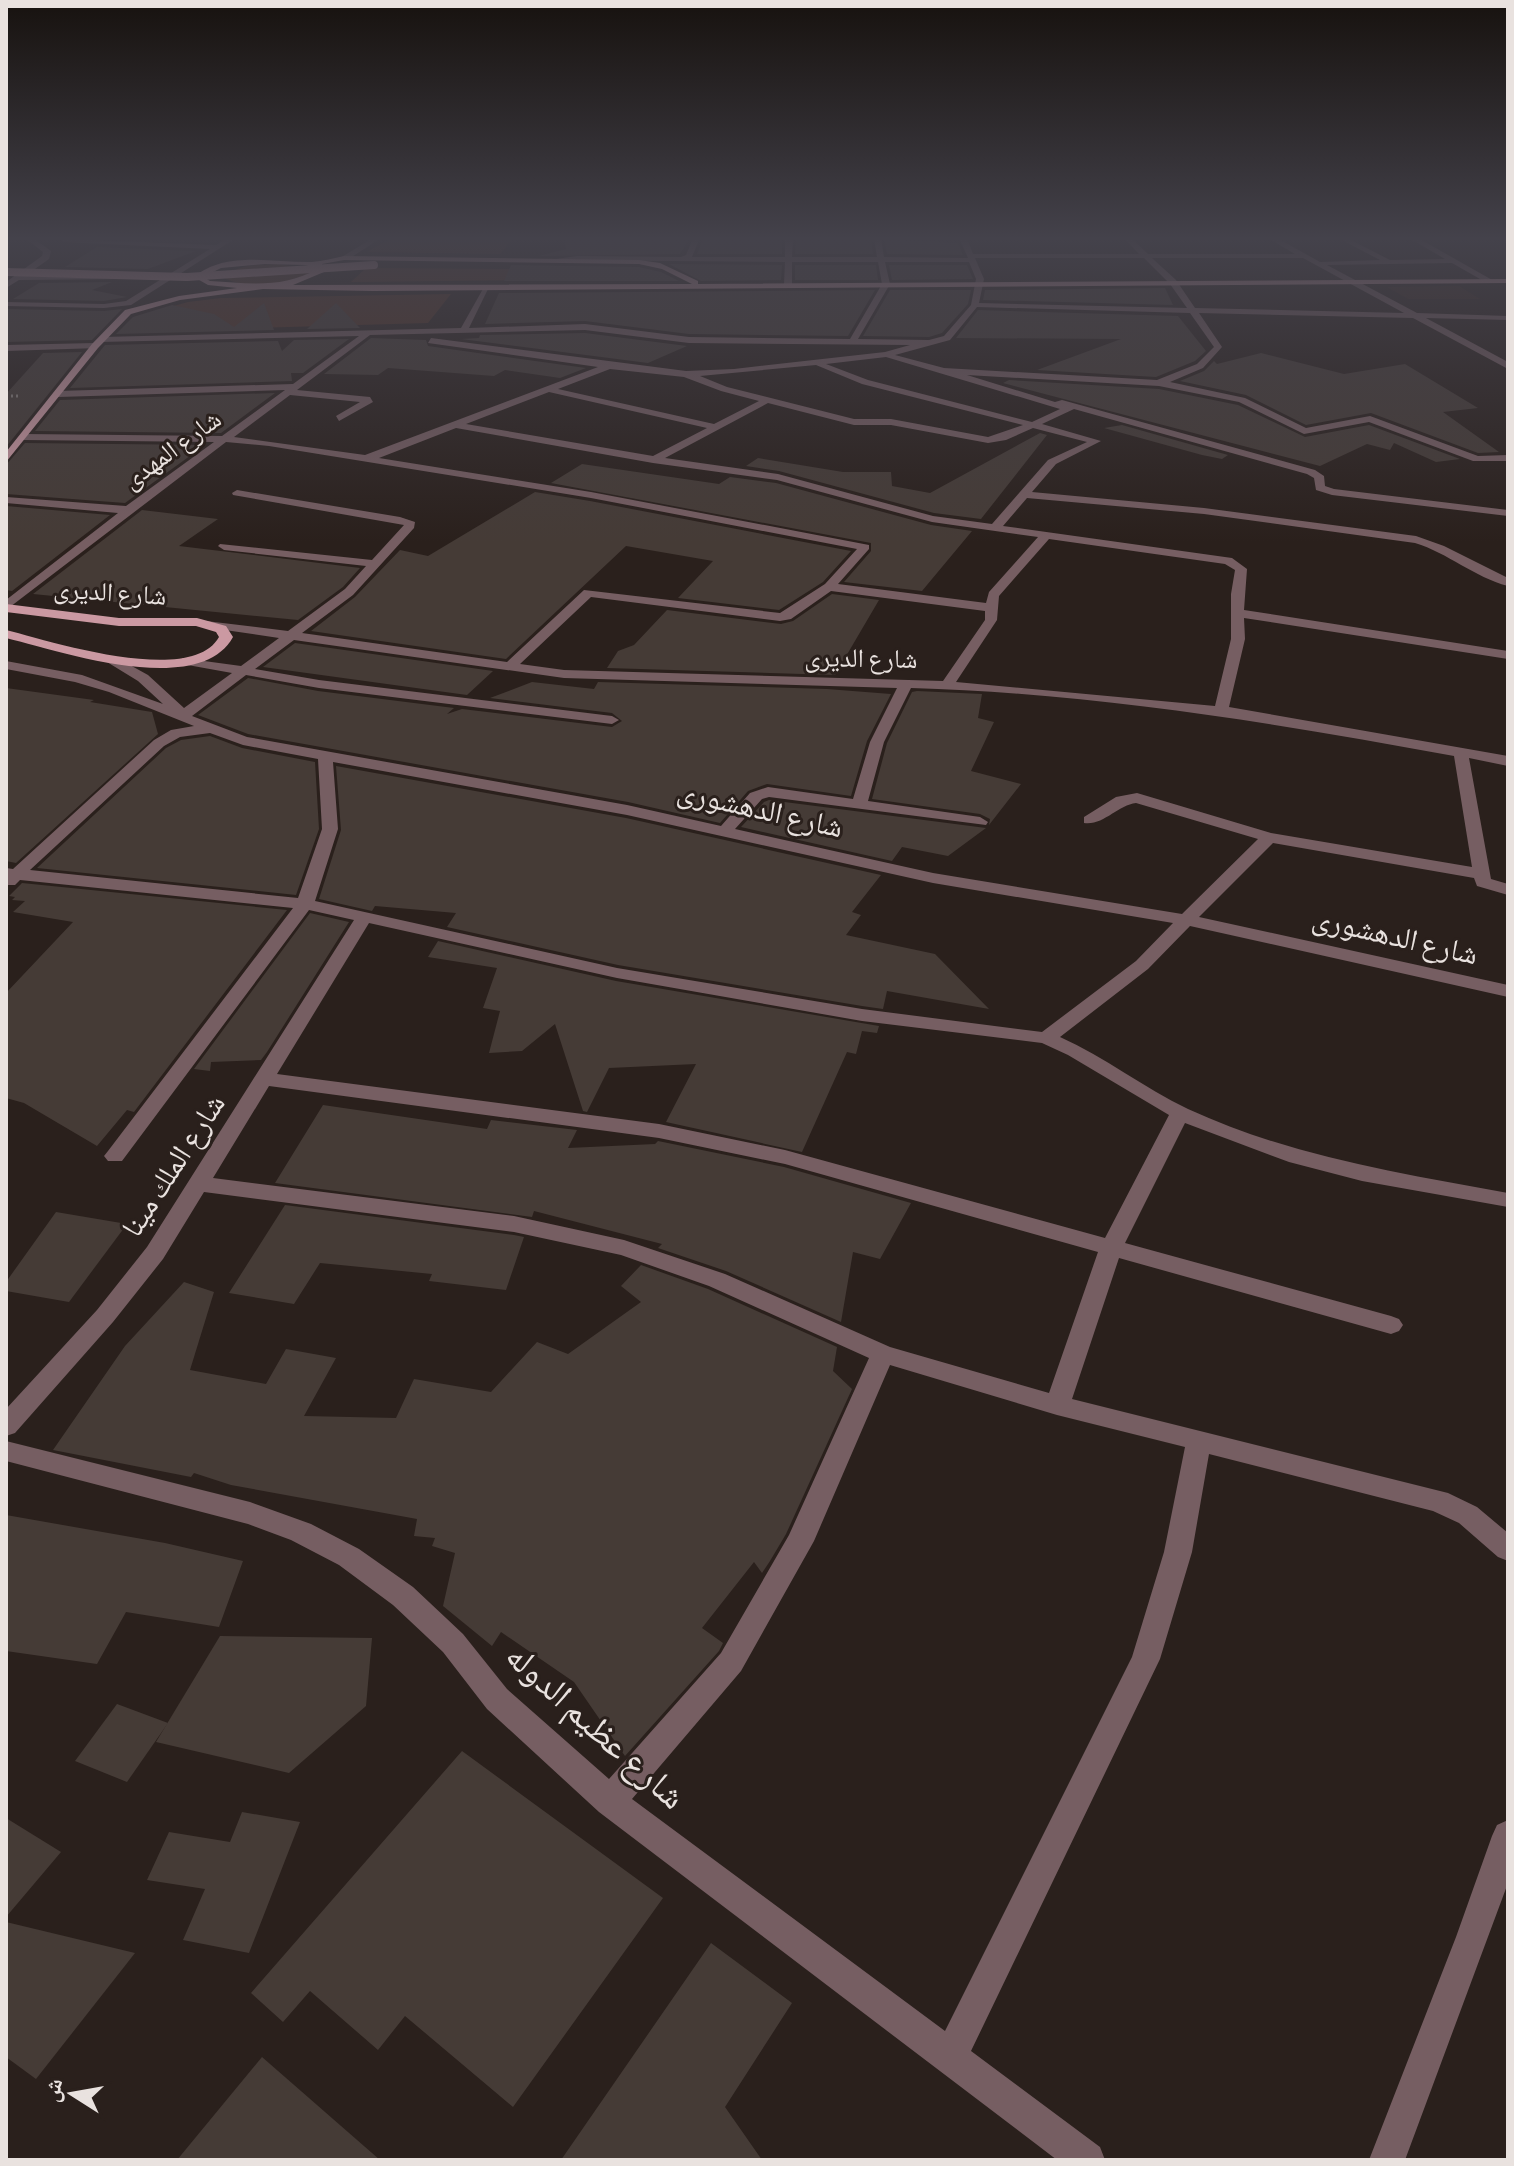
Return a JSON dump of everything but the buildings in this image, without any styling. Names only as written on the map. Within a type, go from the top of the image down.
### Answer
[{"type":"main road","points":[[6,459],[103,339]]},
{"type":"main road","name":"شارع الديرى","points":[[6,607],[119,622],[211,624]]},
{"type":"main road","points":[[6,634],[47,642],[114,662],[161,665],[207,655],[221,646],[226,637],[221,629],[211,624]]},
{"type":"street","points":[[6,348],[204,339]]},
{"type":"street","name":"شارع المهدى","points":[[6,607],[128,510],[360,339]]},
{"type":"street","points":[[420,339],[686,374],[885,355],[942,339]]},
{"type":"street","points":[[682,339],[933,343]]},
{"type":"street","points":[[1158,383],[1188,373],[1215,353],[1218,347],[1212,339]]},
{"type":"street","points":[[1461,339],[1508,366]]},
{"type":"street","points":[[885,355],[1311,472],[1319,476],[1320,488],[1332,492],[1508,513]]},
{"type":"street","points":[[817,363],[865,382],[1096,441],[1052,462],[995,528]]},
{"type":"street","points":[[364,459],[609,366]]},
{"type":"street","points":[[944,371],[1158,383],[1242,400],[1304,431],[1315,431],[1351,418],[1370,419],[1477,459],[1508,458]]},
{"type":"street","points":[[686,374],[710,385],[854,422],[891,422],[988,440],[1002,438],[1069,409],[944,371]]},
{"type":"street","points":[[546,389],[716,427]]},
{"type":"street","points":[[58,394],[291,390],[370,400],[339,418]]},
{"type":"street","points":[[653,460],[767,400]]},
{"type":"street","points":[[455,425],[653,460],[778,477],[932,519],[1238,565],[1241,569],[1238,639],[1221,710]]},
{"type":"street","points":[[24,437],[225,439],[269,443],[591,495],[863,545],[864,548],[829,587],[786,616],[588,593],[508,668]]},
{"type":"street","points":[[114,662],[143,678],[184,715],[293,637],[349,592],[410,526],[409,522],[237,493]]},
{"type":"street","points":[[1022,494],[1204,511],[1416,540],[1441,548],[1489,576],[1508,582]]},
{"type":"street","points":[[6,500],[128,510]]},
{"type":"street","points":[[947,685],[991,620],[993,595],[1046,535]]},
{"type":"street","points":[[224,546],[376,564]]},
{"type":"street","points":[[829,587],[992,608]]},
{"type":"street","points":[[1238,613],[1508,655]]},
{"type":"street","name":"شارع الديرى","points":[[211,624],[508,668],[616,677],[947,685],[1221,710],[1508,761]]},
{"type":"street","points":[[187,661],[245,672],[612,720]]},
{"type":"street","name":"شارع الدهشورى","points":[[6,665],[102,685],[243,741],[627,810],[933,878],[1189,920],[1508,991]]},
{"type":"street","points":[[859,804],[877,742],[906,684]]},
{"type":"street","points":[[9,877],[159,743],[176,733],[208,729]]},
{"type":"street","points":[[1461,754],[1481,874],[1485,885],[1508,890]]},
{"type":"street","points":[[115,1156],[305,904],[330,829],[325,756]]},
{"type":"street","points":[[725,831],[756,796],[768,792],[980,822]]},
{"type":"street","points":[[1090,820],[1122,800],[1137,798],[1269,837],[1481,874]]},
{"type":"street","points":[[1046,1038],[1142,965],[1269,837]]},
{"type":"street","points":[[9,877],[305,904],[617,973],[862,1015],[1046,1038],[1075,1051],[1180,1113],[1289,1155],[1362,1174],[1508,1200]]},
{"type":"street","name":"شارع الملك مينا","points":[[6,1426],[105,1316],[155,1253],[364,918]]},
{"type":"street","points":[[265,1079],[659,1131],[785,1157],[1391,1325]]},
{"type":"street","points":[[1057,1405],[1111,1248],[1180,1113]]},
{"type":"street","points":[[200,1184],[514,1224],[624,1248],[717,1280],[883,1354],[1057,1405],[1439,1501],[1468,1515],[1508,1549]]},
{"type":"street","points":[[610,1801],[731,1662],[800,1541],[883,1354]]},
{"type":"street","points":[[950,2058],[1146,1659],[1178,1552],[1199,1440]]},
{"type":"street","name":"شارع عظيم الدوله","points":[[6,1451],[250,1513],[301,1532],[349,1557],[413,1605],[453,1643],[497,1699],[610,1801],[1087,2160]]},
{"type":"street","points":[[1387,2160],[1473,1937],[1508,1836]]}]
